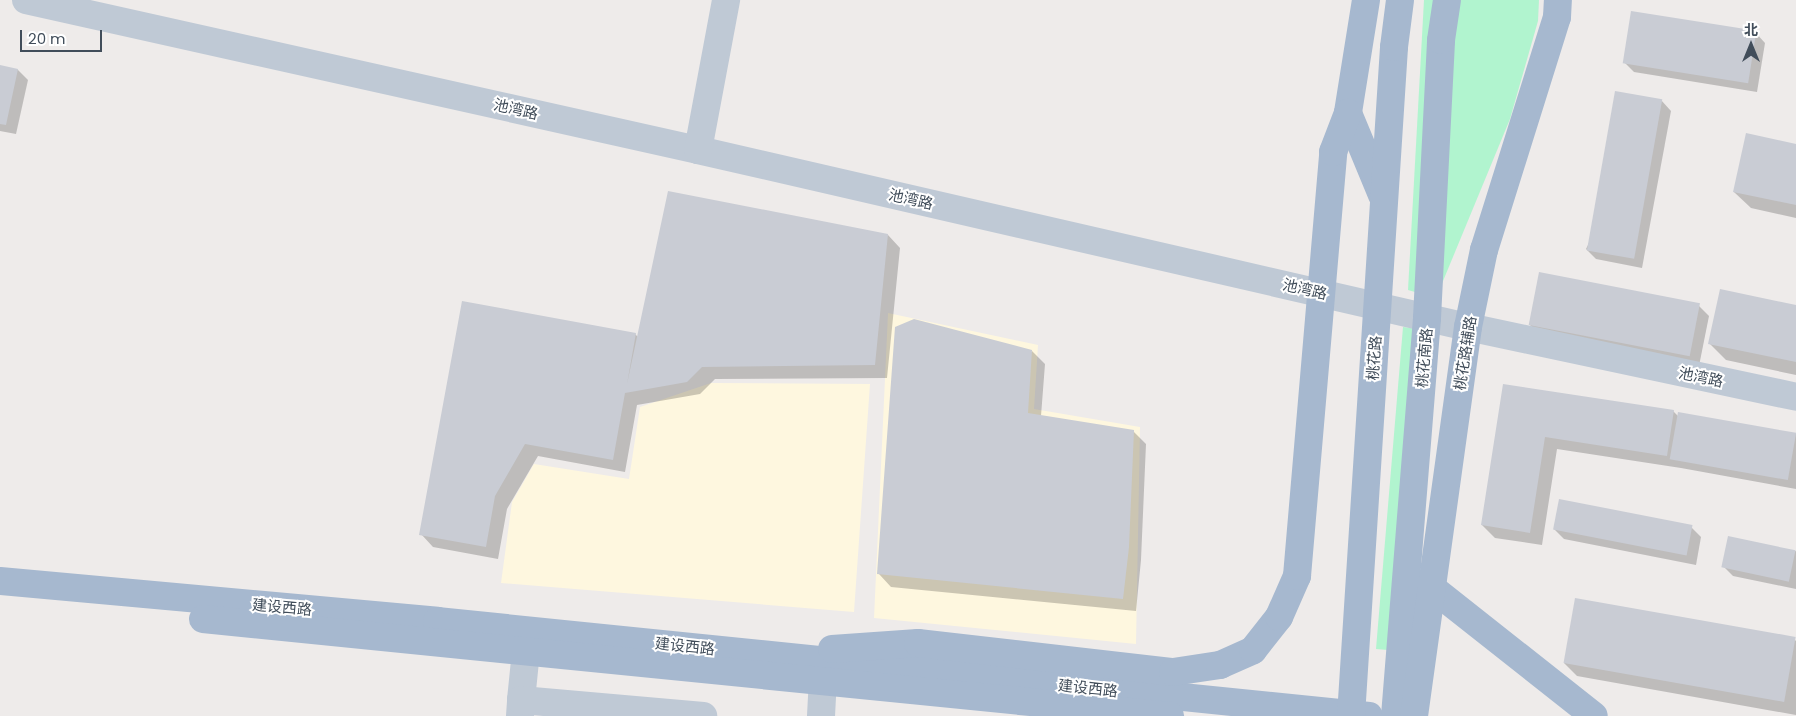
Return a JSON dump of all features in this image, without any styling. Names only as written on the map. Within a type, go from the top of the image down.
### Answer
[{"type":"main road","points":[[758,654],[918,643],[1173,672],[1220,665],[1253,650],[1278,617],[1297,576],[1332,152],[1348,113],[1366,0]]},
{"type":"main road","name":"桃花路","points":[[1357,715],[1377,306],[1394,47],[1400,0]]},
{"type":"main road","name":"桃花南路","points":[[1395,716],[1427,318],[1441,40],[1447,0]]},
{"type":"main road","name":"桃花路辅路","points":[[1414,716],[1468,327],[1484,250],[1557,17],[1558,0]]},
{"type":"main road","points":[[1348,113],[1384,200]]},
{"type":"main road","name":"建设西路","points":[[0,581],[437,621],[1357,715]]},
{"type":"main road","points":[[1432,588],[1594,716]]},
{"type":"main road","name":"建设西路","points":[[0,600],[1170,716]]},
{"type":"street","name":"池湾路","points":[[26,0],[698,150],[1427,318],[1796,397]]},
{"type":"street","points":[[698,150],[726,0]]},
{"type":"street","points":[[526,651],[521,708],[703,716]]},
{"type":"street","points":[[821,716],[823,681]]},
{"type":"shaded area","points":[[888,313],[1038,345],[1034,409],[1140,427],[1136,644],[874,618]]},
{"type":"shaded area","points":[[711,383],[870,384],[854,612],[501,583],[512,502],[534,464],[629,479],[640,407]]},
{"type":"green space","points":[[1424,0],[1539,0],[1538,21],[1510,119],[1436,298],[1408,290]]},
{"type":"green space","points":[[1403,327],[1436,331],[1400,651],[1376,649]]},
{"type":"building","points":[[1631,11],[1756,31],[1748,83],[1623,63]]},
{"type":"building","points":[[0,65],[18,69],[6,125],[0,124]]},
{"type":"building","points":[[1615,91],[1662,99],[1634,259],[1587,251]]},
{"type":"building","points":[[1746,133],[1796,144],[1796,205],[1733,192]]},
{"type":"building","points":[[668,191],[888,234],[875,365],[702,367],[687,382],[625,393],[613,460],[525,444],[495,496],[486,547],[419,535],[462,301],[636,333],[627,384]]},
{"type":"building","points":[[1539,272],[1700,303],[1690,356],[1529,325]]},
{"type":"building","points":[[1720,289],[1796,305],[1796,362],[1708,344]]},
{"type":"building","points":[[914,319],[1032,350],[1028,413],[1134,430],[1129,547],[1123,599],[877,574],[895,327]]},
{"type":"building","points":[[1503,384],[1674,410],[1667,456],[1545,437],[1530,533],[1481,525]]},
{"type":"building","points":[[1678,412],[1796,433],[1788,480],[1670,459]]},
{"type":"building","points":[[1559,499],[1693,525],[1687,555],[1553,529]]},
{"type":"building","points":[[1728,536],[1795,550],[1789,582],[1721,567]]},
{"type":"building","points":[[1575,598],[1796,637],[1784,702],[1564,663]]}]
